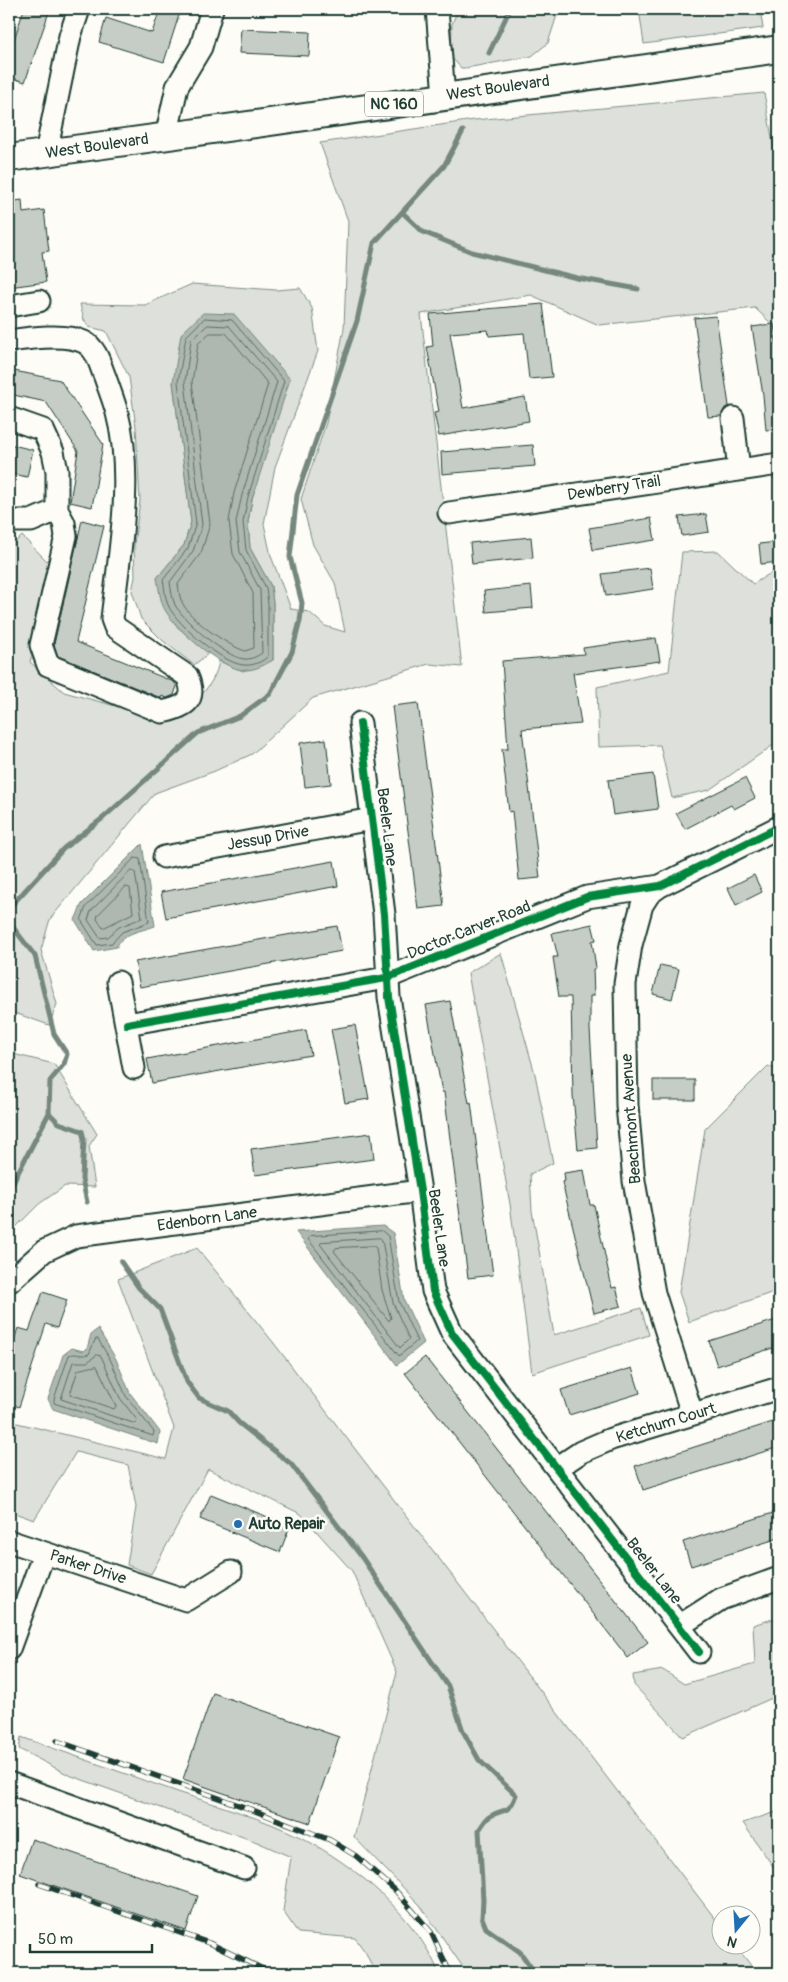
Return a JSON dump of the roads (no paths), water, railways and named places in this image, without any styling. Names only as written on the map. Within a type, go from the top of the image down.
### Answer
[{"type":"main road","name":"West Boulevard","points":[[9,158],[779,49]]},
{"type":"street","points":[[46,153],[70,36],[79,9]]},
{"type":"street","points":[[166,137],[177,87],[201,47],[212,9]]},
{"type":"street","points":[[432,10],[444,96]]},
{"type":"street","points":[[9,306],[39,301]]},
{"type":"street","points":[[9,341],[31,338],[74,338],[85,342],[95,350],[118,414],[123,456],[124,515],[112,619],[115,628],[187,676],[192,688],[189,699],[181,708],[162,712],[48,665],[41,645],[66,536],[64,523],[56,510],[57,471],[49,440],[43,430],[9,418]]},
{"type":"street","points":[[733,418],[739,470]]},
{"type":"street","name":"Dewberry Trail","points":[[449,513],[779,464]]},
{"type":"street","points":[[9,521],[31,521],[56,510]]},
{"type":"street","name":"Beeler Lane","points":[[360,723],[384,914],[386,978],[420,1191],[433,1290],[439,1307],[452,1332],[699,1652]]},
{"type":"street","name":"Jessup Drive","points":[[164,857],[372,819]]},
{"type":"street","name":"Doctor Carver Road","points":[[127,1024],[386,978],[587,897],[660,886],[779,827]]},
{"type":"street","name":"Beachmont Avenue","points":[[660,886],[649,894],[642,905],[631,945],[625,984],[628,1114],[634,1181],[654,1293],[692,1414]]},
{"type":"street","points":[[118,982],[134,1068]]},
{"type":"street","name":"Edenborn Lane","points":[[9,1282],[44,1251],[76,1236],[420,1191]]},
{"type":"street","name":"Ketchum Court","points":[[557,1468],[591,1446],[779,1388]]},
{"type":"street","name":"Parker Drive","points":[[9,1541],[186,1600],[232,1572]]},
{"type":"street","points":[[9,1649],[44,1553]]},
{"type":"street","points":[[679,1626],[721,1599],[779,1578]]},
{"type":"street","points":[[9,1783],[244,1868]]},
{"type":"water","points":[[203,313],[234,314],[290,379],[252,499],[248,522],[250,548],[271,586],[273,603],[273,660],[249,670],[236,668],[212,656],[177,626],[164,608],[157,578],[184,545],[191,522],[173,382],[181,334]]},
{"type":"water","points":[[142,844],[155,926],[127,936],[119,942],[117,947],[94,951],[75,920],[82,904]]},
{"type":"water","points":[[383,1226],[393,1233],[404,1300],[424,1343],[397,1365],[296,1232]]},
{"type":"water","points":[[98,1329],[116,1359],[130,1393],[160,1432],[158,1444],[53,1409],[48,1399],[63,1355],[72,1348],[83,1351],[87,1349],[91,1334]]},
{"type":"waterway","points":[[489,53],[510,9]]},
{"type":"waterway","points":[[9,908],[64,848],[103,818],[198,733],[240,716],[270,694],[292,652],[300,621],[302,603],[290,557],[297,495],[357,321],[374,243],[444,166],[463,131]]},
{"type":"waterway","points":[[403,213],[423,232],[472,252],[577,278],[638,289]]},
{"type":"waterway","points":[[9,922],[35,956],[54,1034],[67,1054],[64,1064],[50,1081],[49,1113],[9,1190]]},
{"type":"waterway","points":[[49,1113],[59,1123],[82,1131],[84,1139],[82,1179],[87,1202]]},
{"type":"waterway","points":[[121,1262],[139,1288],[160,1309],[187,1382],[199,1398],[228,1411],[239,1423],[291,1464],[361,1556],[448,1686],[463,1731],[479,1760],[516,1795],[508,1809],[489,1817],[479,1830],[483,1900],[482,1918],[486,1928],[520,1952],[535,1973]]},
{"type":"railway","points":[[57,1741],[250,1809],[330,1840],[356,1856],[395,1890],[431,1932],[450,1973]]},
{"type":"railway","points":[[39,1884],[209,1943],[271,1973]]},
{"type":"place","name":"Auto Repair","points":[[238,1524]]}]
